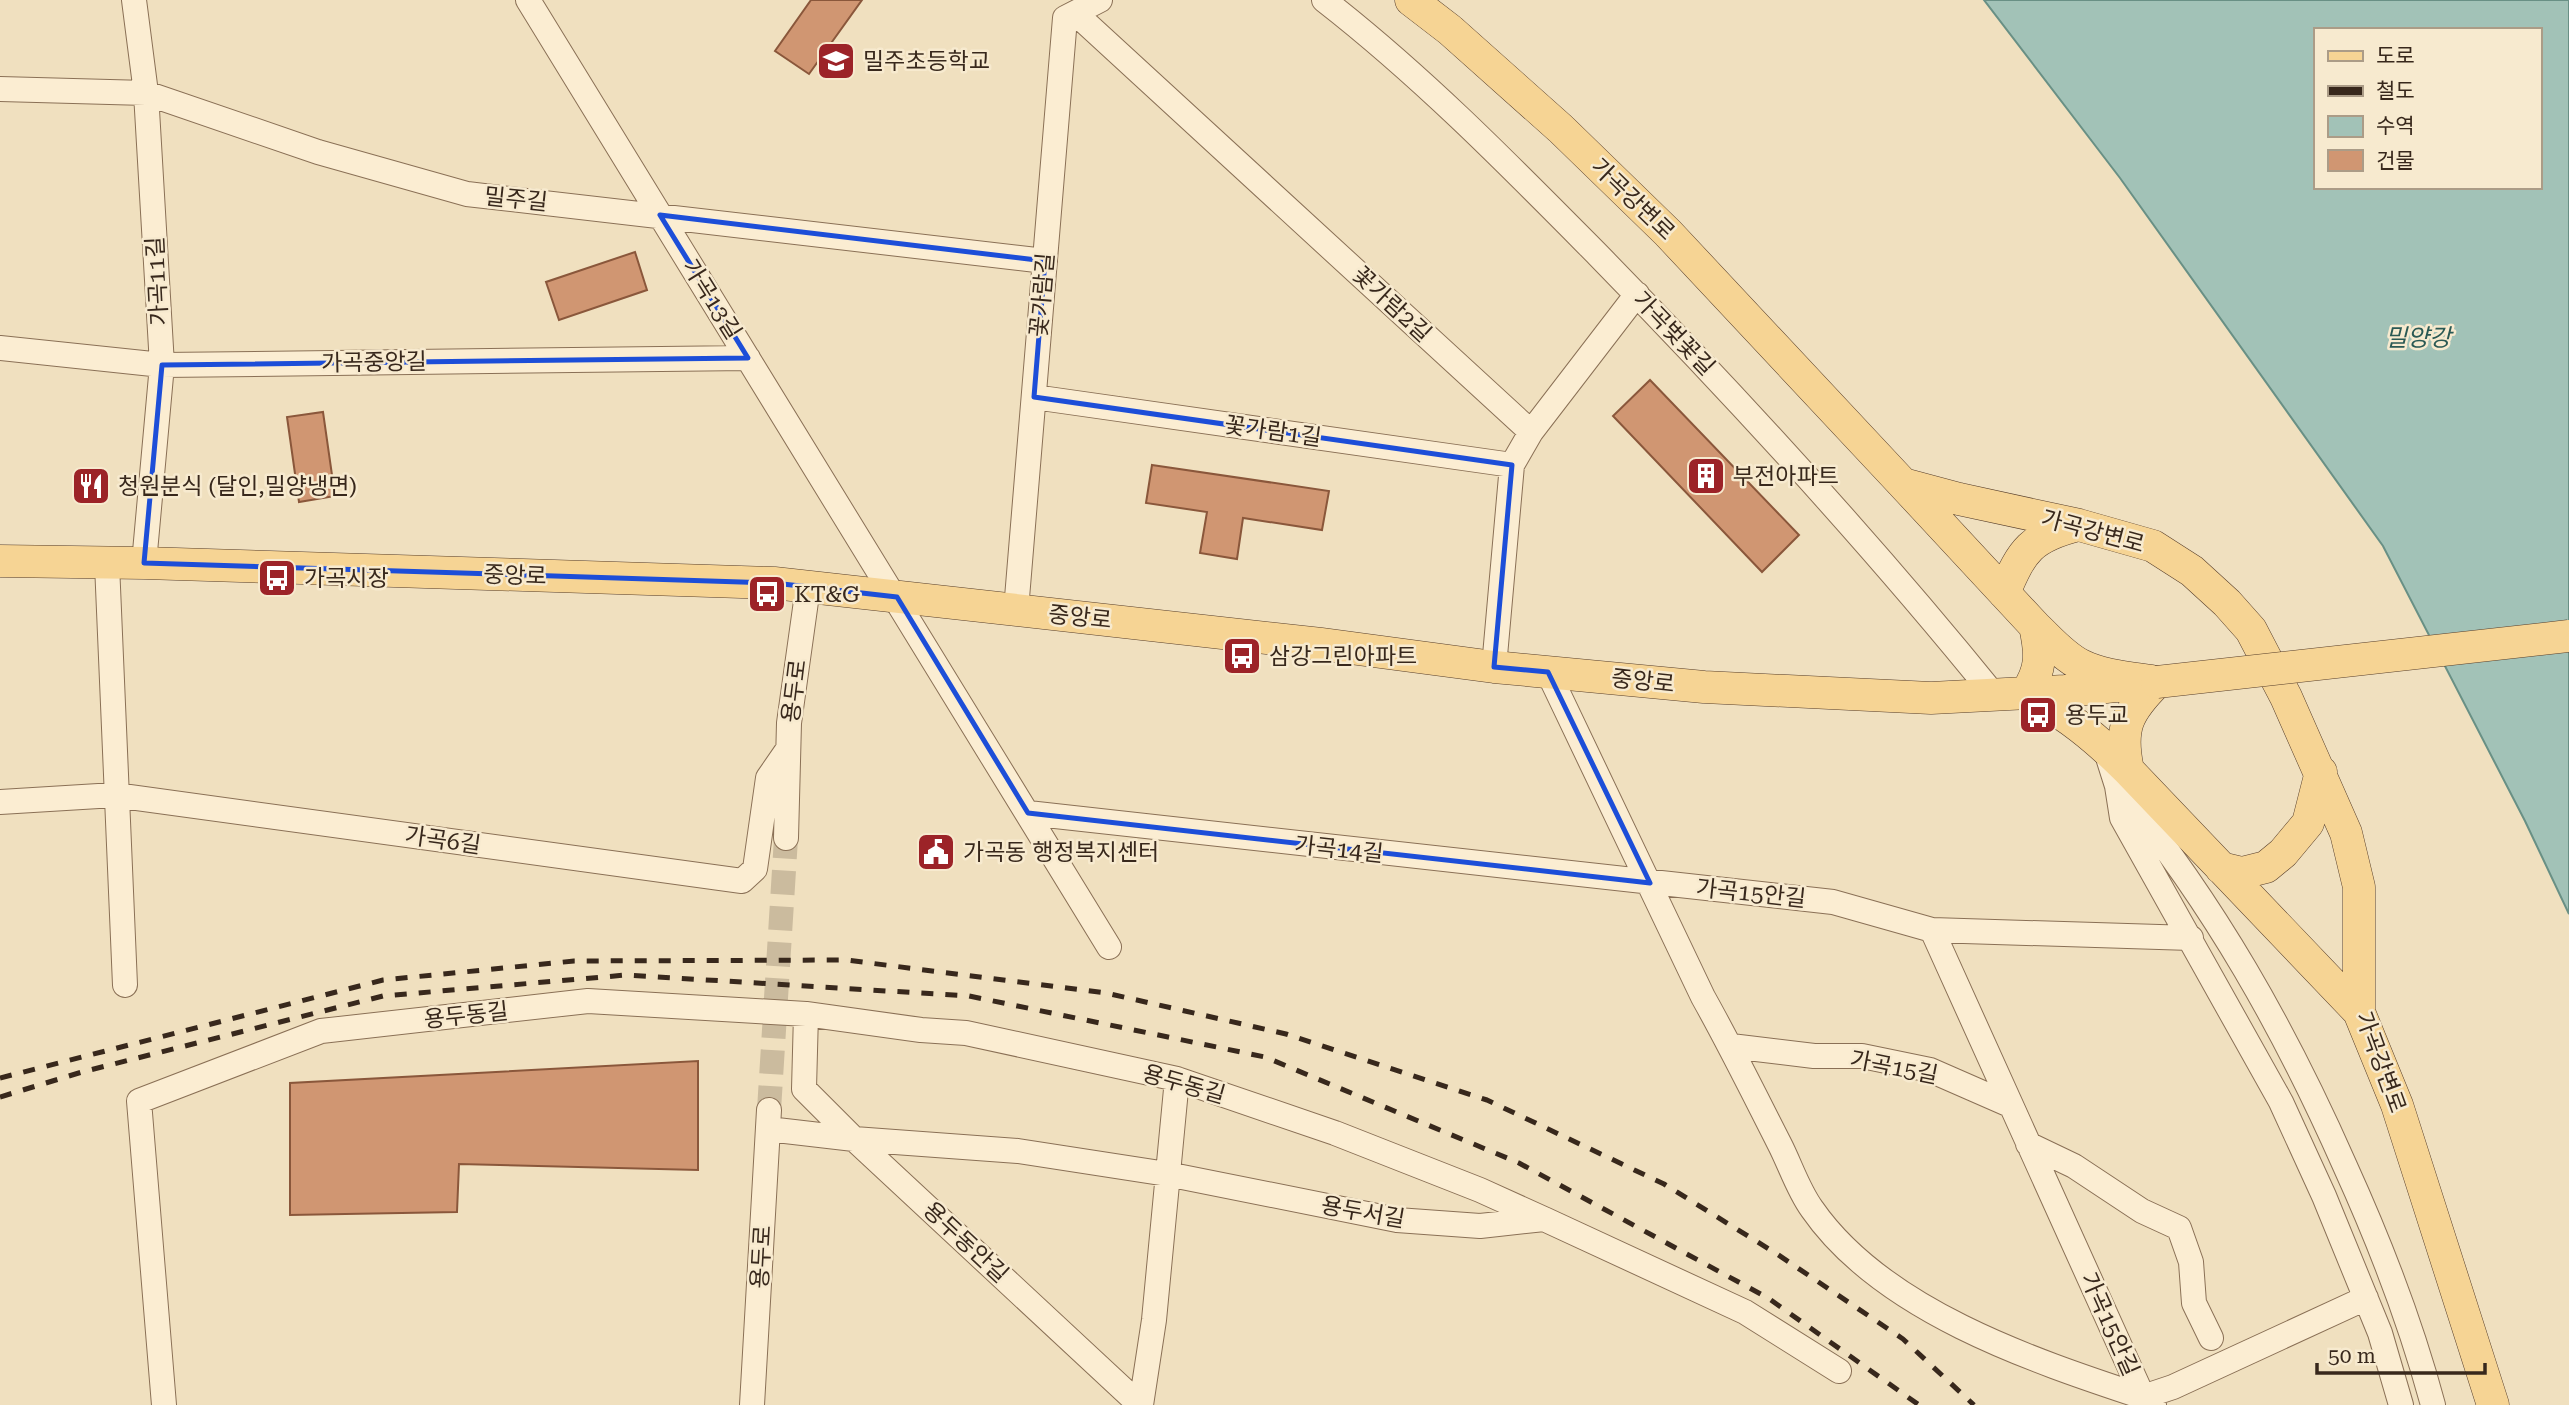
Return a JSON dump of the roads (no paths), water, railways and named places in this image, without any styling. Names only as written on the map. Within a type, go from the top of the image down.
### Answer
[{"type":"main road","name":"가곡강변로","points":[[1411,0],[1450,30],[1561,129],[1668,233],[1903,484],[2079,525],[2152,546],[2192,571],[2227,603],[2251,630],[2286,697],[2346,834],[2359,887],[2359,1012],[2397,1105],[2493,1405]]},
{"type":"main road","points":[[1903,484],[2035,626],[2066,655],[2081,665],[2098,671],[2157,682]]},
{"type":"main road","points":[[2004,593],[2017,564],[2038,540],[2051,532],[2079,525]]},
{"type":"main road","name":"중앙로","points":[[0,561],[144,563],[760,583],[1321,644],[1494,667],[1704,687],[1931,698],[2157,682],[2569,636]]},
{"type":"main road","points":[[2035,626],[2040,664],[2036,678],[2026,693],[2062,713],[2104,746],[2123,778],[2221,868],[2359,1012]]},
{"type":"main road","points":[[2123,778],[2126,722],[2137,702],[2157,682]]},
{"type":"main road","points":[[2221,868],[2242,873],[2266,867],[2283,853],[2308,823],[2320,772]]},
{"type":"street","name":"가곡11길","points":[[134,0],[146,93],[162,365],[144,563]]},
{"type":"street","name":"가곡13길","points":[[527,0],[897,597]]},
{"type":"street","points":[[1075,13],[1100,0]]},
{"type":"street","name":"가곡벚꽃길","points":[[1324,0],[1380,43],[1468,123],[1637,294],[1715,375],[1934,620],[1994,695]]},
{"type":"street","name":"꽃가람길","points":[[1016,610],[1065,18],[1075,13]]},
{"type":"street","name":"꽃가람2길","points":[[1075,13],[1531,432]]},
{"type":"street","name":"밀주길","points":[[0,89],[146,93],[318,152],[467,194],[1045,261]]},
{"type":"street","points":[[1494,667],[1512,465],[1531,432],[1637,294]]},
{"type":"street","name":"가곡중앙길","points":[[0,348],[162,365],[748,358]]},
{"type":"street","name":"꽃가람1길","points":[[1034,397],[1512,465]]},
{"type":"street","points":[[107,564],[125,985]]},
{"type":"street","name":"용두로","points":[[786,838],[789,723],[808,587]]},
{"type":"street","points":[[897,597],[1109,947]]},
{"type":"street","points":[[1548,672],[1703,997],[1731,1046],[1812,1209],[1863,1266],[1937,1313],[2039,1362],[2149,1401]]},
{"type":"street","name":"가곡6길","points":[[0,802],[115,795],[742,881],[755,869],[768,778],[788,749]]},
{"type":"street","points":[[2123,778],[2122,818],[2281,1102],[2325,1196],[2380,1333],[2401,1405]]},
{"type":"street","points":[[2123,778],[2239,955],[2309,1084],[2372,1224],[2423,1367],[2433,1405]]},
{"type":"street","name":"가곡14길","points":[[1028,813],[1650,883]]},
{"type":"street","name":"가곡15안길","points":[[1650,883],[1833,902],[1932,930],[2191,938]]},
{"type":"street","name":"가곡15안길","points":[[1932,930],[2010,1105],[2149,1401],[2173,1387],[2366,1298]]},
{"type":"street","name":"용두동길","points":[[164,1405],[139,1101],[321,1031],[588,1001],[806,1014],[920,1030],[966,1033],[1177,1079],[1335,1133],[1480,1190],[1544,1219]]},
{"type":"street","points":[[806,1014],[804,1089],[854,1139]]},
{"type":"street","name":"가곡15길","points":[[1731,1046],[1814,1056],[1862,1056],[1930,1070],[2010,1105]]},
{"type":"street","points":[[1141,1405],[1154,1320],[1177,1079]]},
{"type":"street","name":"용두로","points":[[752,1405],[769,1119],[854,1139]]},
{"type":"street","name":"용두서길","points":[[854,1139],[1018,1151],[1167,1174],[1397,1220],[1480,1226],[1544,1219]]},
{"type":"street","name":"용두동안길","points":[[854,1139],[1141,1405]]},
{"type":"street","points":[[2028,1144],[2074,1166],[2142,1212],[2179,1228],[2191,1262],[2194,1303],[2211,1338]]},
{"type":"street","points":[[1544,1219],[1745,1312],[1839,1371]]},
{"type":"water","name":"밀양강","points":[[1984,0],[2569,0],[2569,914],[2525,821],[2383,546],[2120,178]]},
{"type":"tunnel","points":[[769,1110],[786,838]]},
{"type":"railway","points":[[0,1078],[383,980],[574,961],[846,960],[1106,993],[1286,1034],[1487,1100],[1664,1184],[1777,1254],[1903,1339],[1974,1405]]},
{"type":"railway","points":[[0,1097],[82,1072],[383,996],[626,975],[969,996],[1265,1057],[1519,1163],[1768,1298],[1919,1405]]},
{"type":"place","name":"밀주초등학교","points":[[836,61]]},
{"type":"place","name":"부전아파트","points":[[1706,476]]},
{"type":"place","name":"청원분식 (달인,밀양냉면)","points":[[91,486]]},
{"type":"place","name":"가곡시장","points":[[277,578]]},
{"type":"place","name":"KT&G","points":[[767,594]]},
{"type":"place","name":"삼강그린아파트","points":[[1242,656]]},
{"type":"place","name":"용두교","points":[[2038,715]]},
{"type":"place","name":"가곡동 행정복지센터","points":[[936,852]]}]
